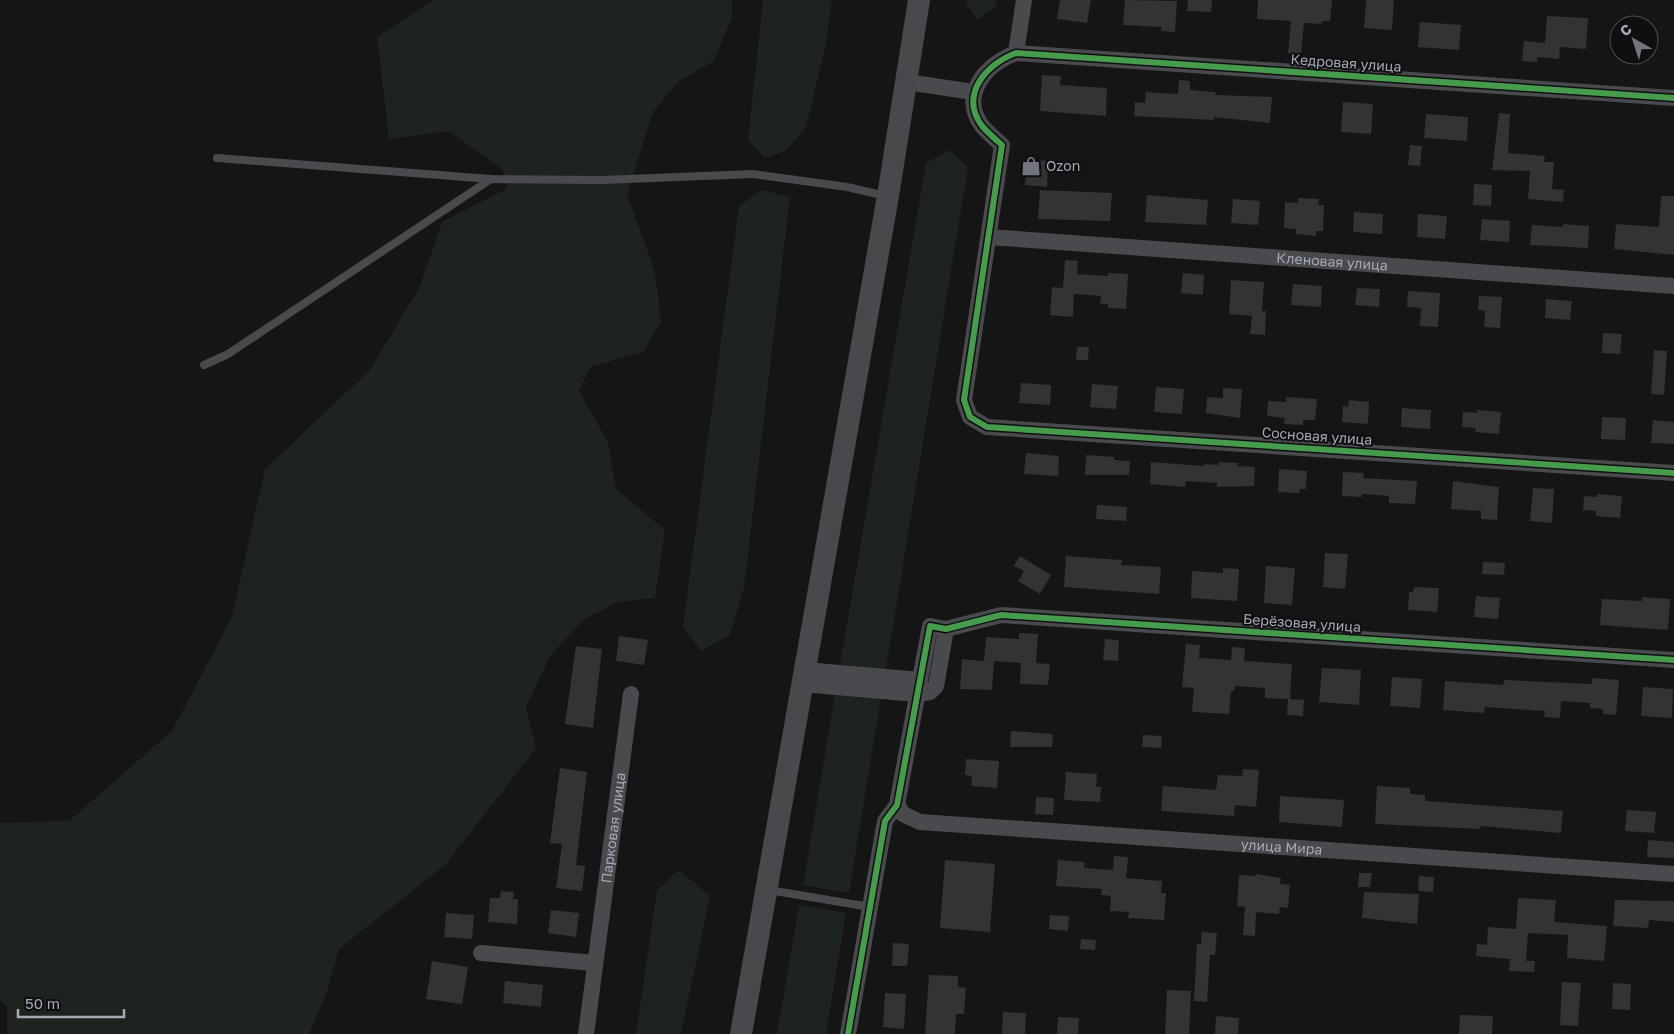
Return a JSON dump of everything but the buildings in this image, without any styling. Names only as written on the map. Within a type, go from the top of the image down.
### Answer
[{"type":"street","points":[[741,1034],[888,196],[920,0]]},
{"type":"street","points":[[989,237],[1002,145],[982,125],[975,111],[973,92],[982,75],[995,63],[1016,53],[1024,0]]},
{"type":"street","name":"Кедровая улица","points":[[1016,53],[1674,98]]},
{"type":"street","points":[[907,82],[973,92]]},
{"type":"street","name":"Кленовая улица","points":[[989,237],[1674,286]]},
{"type":"street","name":"Сосновая улица","points":[[989,237],[964,400],[970,417],[987,427],[1674,473]]},
{"type":"street","name":"Берёзовая улица","points":[[919,687],[930,692],[936,686],[938,627],[1001,616],[1674,660]]},
{"type":"street","points":[[804,677],[919,687],[897,805],[885,821],[848,1034]]},
{"type":"street","name":"Парковая улица","points":[[586,1034],[631,694]]},
{"type":"street","name":"улица Мира","points":[[897,805],[904,814],[920,822],[1674,874]]},
{"type":"street","points":[[481,952],[595,963]]},
{"type":"lane","points":[[218,158],[491,179],[602,180],[753,174],[847,186],[888,196]]},
{"type":"lane","points":[[204,365],[228,354],[491,179]]},
{"type":"lane","points":[[766,889],[870,907]]},
{"type":"shaded area","points":[[433,0],[732,0],[732,17],[714,61],[679,81],[653,112],[627,194],[655,272],[661,321],[643,352],[590,367],[579,391],[608,442],[616,489],[665,530],[655,598],[618,602],[583,620],[550,656],[526,707],[536,748],[445,865],[339,949],[326,995],[309,1034],[7,1034],[7,1006],[0,1001],[0,823],[69,821],[172,731],[232,617],[265,469],[370,370],[420,286],[442,222],[508,188],[503,170],[449,131],[389,139],[377,37]]},
{"type":"shaded area","points":[[763,0],[832,0],[825,49],[806,127],[786,151],[765,158],[748,140]]},
{"type":"shaded area","points":[[967,0],[997,0],[995,7],[978,20],[966,4]]},
{"type":"shaded area","points":[[950,150],[968,167],[886,669],[840,665],[926,163]]},
{"type":"shaded area","points":[[762,190],[790,197],[744,588],[730,635],[701,651],[683,626],[739,206]]},
{"type":"shaded area","points":[[835,693],[881,697],[849,893],[803,885]]},
{"type":"shaded area","points":[[679,870],[710,896],[681,1034],[636,1034],[657,890]]},
{"type":"shaded area","points":[[799,905],[846,913],[826,1034],[777,1034]]},
{"type":"cycle path","points":[[1674,98],[1016,53],[1005,58],[986,73],[979,82],[973,103],[982,126],[1002,145],[964,400],[970,417],[987,427],[1674,473]]},
{"type":"cycle path","points":[[848,1034],[885,821],[897,805],[930,626],[946,629],[1001,615],[1674,660]]},
{"type":"place","name":"Ozon","points":[[1031,166]]}]
